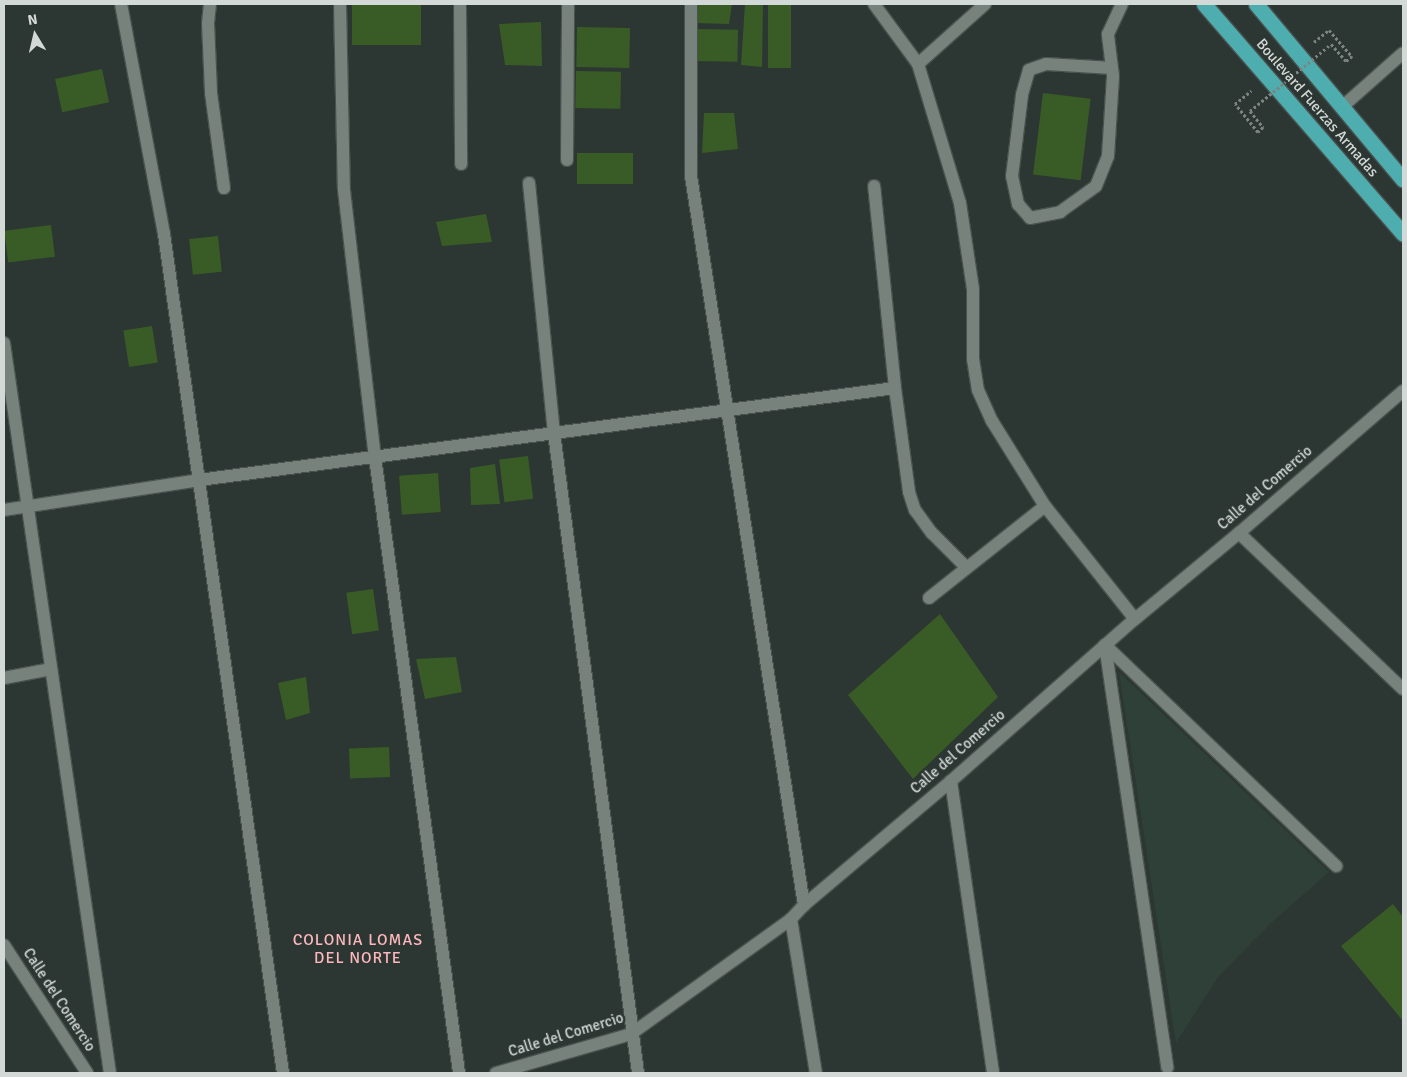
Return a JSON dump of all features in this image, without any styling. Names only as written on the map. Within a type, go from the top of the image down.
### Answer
[{"type":"highway","name":"Boulevard Fuerzas Armadas","points":[[1204,4],[1403,234]]},
{"type":"highway","name":"Boulevard Fuerzas Armadas","points":[[1256,4],[1403,180]]},
{"type":"street","points":[[121,4],[164,234],[283,1073]]},
{"type":"street","points":[[210,4],[208,23],[212,93],[224,188]]},
{"type":"street","points":[[340,4],[344,190],[375,457],[459,1073]]},
{"type":"street","points":[[460,4],[461,164]]},
{"type":"street","points":[[567,160],[568,4]]},
{"type":"street","points":[[691,4],[691,176],[804,905]]},
{"type":"street","points":[[874,4],[918,64],[960,204],[973,289],[974,358],[978,390],[992,421],[1045,506],[1135,619]]},
{"type":"street","points":[[918,64],[984,4]]},
{"type":"street","points":[[1112,68],[1046,64],[1029,70],[1022,95],[1012,176],[1018,204],[1030,218],[1060,212],[1096,186],[1108,156],[1112,68],[1108,34],[1122,4]]},
{"type":"street","points":[[1342,107],[1403,53]]},
{"type":"street","points":[[528,183],[554,433],[631,1034],[638,1073]]},
{"type":"street","points":[[874,186],[895,388],[909,492],[915,510],[932,532],[967,568]]},
{"type":"street","points":[[4,343],[26,505],[110,1073]]},
{"type":"street","points":[[4,510],[26,505],[199,480],[895,388]]},
{"type":"street","name":"Calle del Comercio","points":[[496,1073],[631,1034],[791,919],[804,905],[951,781],[1135,619],[1239,533],[1403,391]]},
{"type":"street","points":[[929,598],[1045,506]]},
{"type":"street","points":[[1239,533],[1403,689]]},
{"type":"street","points":[[1105,645],[1336,866]]},
{"type":"street","points":[[1105,645],[1167,1067]]},
{"type":"street","points":[[4,678],[51,669]]},
{"type":"street","points":[[951,781],[993,1073]]},
{"type":"street","points":[[791,919],[816,1073]]},
{"type":"street","name":"Calle del Comercio","points":[[4,945],[87,1073]]},
{"type":"path","points":[[1235,104],[1258,132],[1263,127],[1250,111],[1331,44],[1346,61],[1352,56],[1329,30]]},
{"type":"shaded area","points":[[1119,672],[1329,872],[1271,923],[1218,977],[1176,1043]]},
{"type":"building","points":[[352,4],[421,4],[421,45],[352,45]]},
{"type":"building","points":[[697,4],[732,4],[729,24],[695,23]]},
{"type":"building","points":[[745,4],[763,4],[762,67],[741,65]]},
{"type":"building","points":[[768,4],[791,4],[791,68],[768,68]]},
{"type":"building","points":[[541,22],[542,66],[505,65],[499,24]]},
{"type":"building","points":[[577,27],[630,28],[629,68],[576,67]]},
{"type":"building","points":[[697,29],[738,30],[737,62],[696,61]]},
{"type":"building","points":[[102,69],[109,102],[62,112],[55,79]]},
{"type":"building","points":[[576,71],[621,72],[620,109],[575,108]]},
{"type":"building","points":[[1043,93],[1091,99],[1081,180],[1033,174]]},
{"type":"building","points":[[704,113],[734,113],[738,149],[702,153]]},
{"type":"building","points":[[577,153],[633,153],[633,184],[577,184]]},
{"type":"building","points":[[486,214],[492,242],[442,246],[436,222]]},
{"type":"building","points":[[51,225],[55,257],[8,262],[4,231]]},
{"type":"building","points":[[218,236],[222,272],[193,275],[189,239]]},
{"type":"building","points":[[152,326],[158,363],[129,367],[123,331]]},
{"type":"building","points":[[528,456],[533,499],[504,502],[499,460]]},
{"type":"building","points":[[495,464],[500,504],[471,505],[470,468]]},
{"type":"building","points":[[438,473],[441,512],[402,515],[399,476]]},
{"type":"building","points":[[373,589],[379,631],[352,634],[346,593]]},
{"type":"building","points":[[940,614],[998,697],[913,779],[848,695]]},
{"type":"building","points":[[456,657],[462,692],[425,699],[416,659]]},
{"type":"building","points":[[306,677],[310,713],[286,720],[278,683]]},
{"type":"building","points":[[389,747],[390,777],[350,778],[349,748]]},
{"type":"building","points":[[1393,904],[1403,917],[1403,1021],[1341,946]]},
{"type":"district","name":"COLONIA LOMAS DEL NORTE","points":[[358,949]]}]
